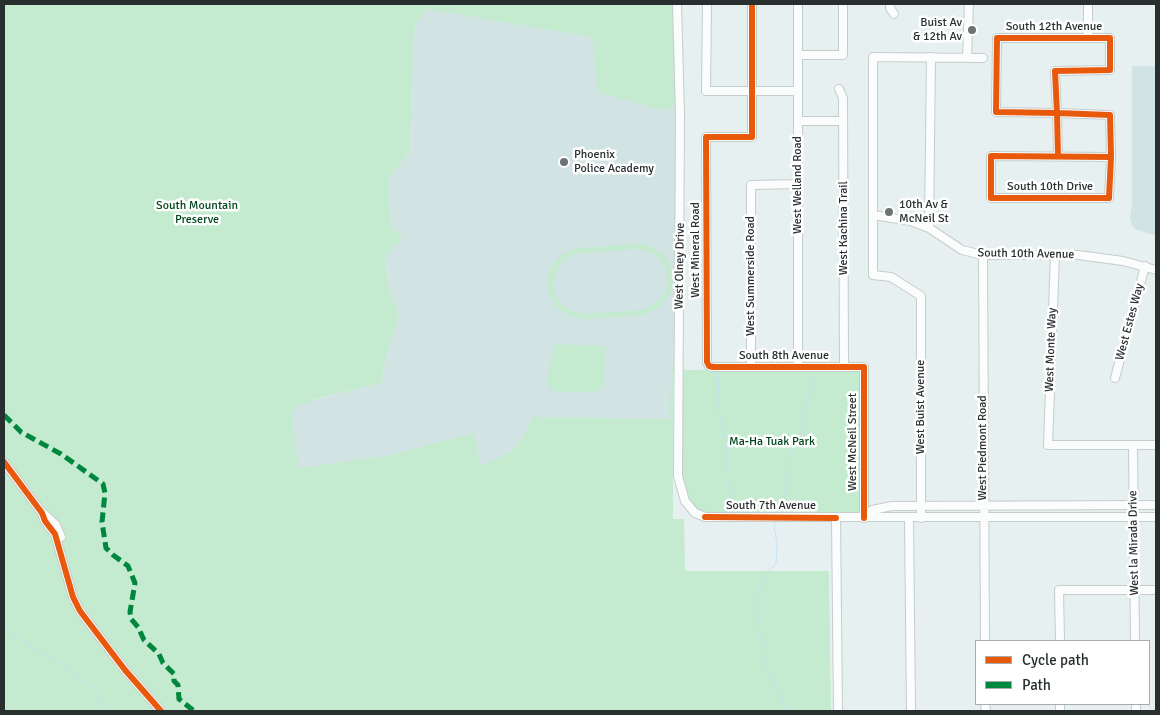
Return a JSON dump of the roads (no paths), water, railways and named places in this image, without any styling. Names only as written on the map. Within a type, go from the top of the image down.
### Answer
[{"type":"street","name":"West Olney Drive","points":[[677,4],[680,114],[678,476],[685,501],[695,513],[706,518]]},
{"type":"street","points":[[706,4],[706,91],[798,91]]},
{"type":"street","points":[[752,4],[752,91]]},
{"type":"street","name":"West Welland Road","points":[[798,4],[798,367]]},
{"type":"street","points":[[798,55],[843,55],[843,4]]},
{"type":"street","points":[[890,4],[894,14]]},
{"type":"street","points":[[967,57],[969,4]]},
{"type":"street","points":[[1088,4],[1088,37]]},
{"type":"street","name":"South 12th Avenue","points":[[1088,37],[1110,38],[1110,70],[1055,71],[1056,113],[996,112],[997,38],[1088,37]]},
{"type":"street","points":[[873,215],[873,57],[983,58]]},
{"type":"street","points":[[929,228],[931,57]]},
{"type":"street","name":"West Kachina Trail","points":[[839,89],[843,98],[844,367]]},
{"type":"street","name":"West Mineral Road","points":[[707,362],[706,137],[752,137],[752,91]]},
{"type":"street","points":[[1056,113],[1110,115],[1111,157],[1058,156],[1056,113]]},
{"type":"street","points":[[798,121],[843,121]]},
{"type":"street","name":"South 10th Drive","points":[[1058,156],[992,156],[991,198],[1109,198],[1111,157]]},
{"type":"street","name":"West Summerside Road","points":[[751,367],[751,185],[798,184]]},
{"type":"street","name":"South 10th Avenue","points":[[873,215],[901,218],[929,228],[962,250],[983,255],[1078,255],[1107,258],[1156,270]]},
{"type":"street","name":"West Buist Avenue","points":[[873,215],[873,275],[891,277],[921,296],[921,518]]},
{"type":"street","name":"West Piedmont Road","points":[[983,255],[985,640]]},
{"type":"street","name":"West Monte Way","points":[[1055,255],[1048,445],[1133,445]]},
{"type":"street","name":"West Estes Way","points":[[1114,378],[1145,266]]},
{"type":"street","name":"South 8th Avenue","points":[[707,362],[709,366],[713,367],[864,367]]},
{"type":"street","name":"West McNeil Street","points":[[864,367],[864,518]]},
{"type":"street","points":[[1133,445],[1156,444]]},
{"type":"street","name":"West la Mirada Drive","points":[[1133,445],[1135,640]]},
{"type":"street","points":[[4,462],[42,513],[55,534],[62,551],[71,589],[80,611],[125,670],[161,711]]},
{"type":"street","name":"South 7th Avenue","points":[[864,518],[872,510],[892,506],[1156,505]]},
{"type":"street","name":"South 7th Avenue","points":[[706,518],[1156,517]]},
{"type":"street","points":[[836,518],[838,711]]},
{"type":"street","points":[[909,518],[911,711]]},
{"type":"street","points":[[1060,640],[1059,590],[1156,590]]},
{"type":"waterway","points":[[780,514],[786,488],[788,457],[799,440],[813,381],[814,369]]},
{"type":"waterway","points":[[719,370],[718,405],[726,443],[727,472],[734,514]]},
{"type":"waterway","points":[[778,520],[774,526],[777,543],[776,564],[766,574],[760,593],[755,599],[766,669],[776,686],[786,711]]},
{"type":"waterway","points":[[4,628],[32,648],[63,665],[95,690],[107,711]]},
{"type":"place","name":"Buist Av & 12th Av","points":[[972,30]]},
{"type":"place","name":"Phoenix Police Academy","points":[[564,162]]},
{"type":"place","name":"10th Av & McNeil St","points":[[889,212]]},
{"type":"park label","name":"South Mountain Preserve","points":[[197,213]]},
{"type":"park label","name":"Ma-Ha Tuak Park","points":[[772,442]]}]
